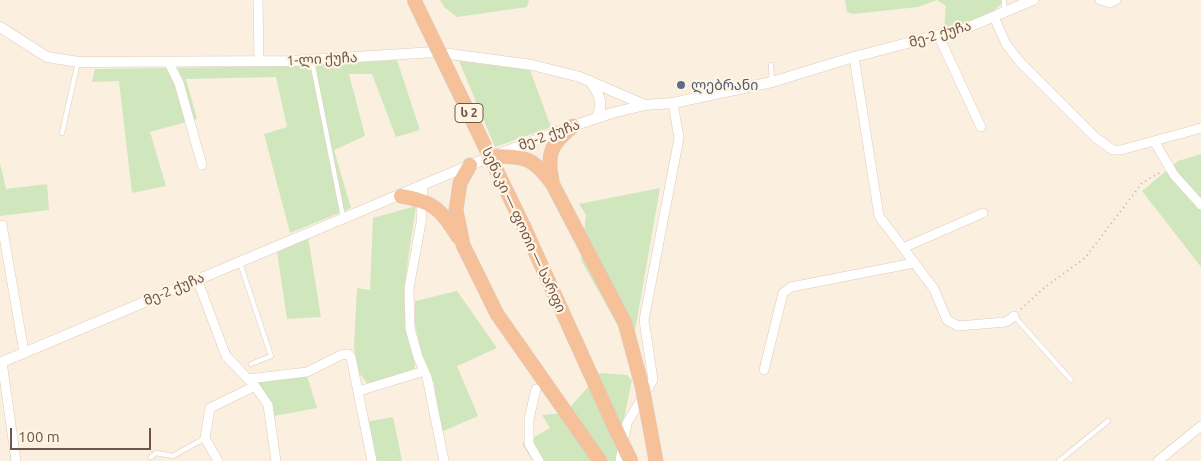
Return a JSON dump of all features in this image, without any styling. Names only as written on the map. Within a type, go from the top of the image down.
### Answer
[{"type":"highway","name":"სენაკი — ფოთი — სარფი","points":[[414,0],[524,227],[631,461]]},
{"type":"highway","points":[[553,185],[548,161],[555,142],[573,126]]},
{"type":"highway","points":[[492,156],[518,157],[539,166],[553,185],[625,323],[642,386],[656,461]]},
{"type":"highway","points":[[463,244],[456,210],[460,183],[470,165]]},
{"type":"highway","points":[[401,196],[422,193],[444,213],[463,244],[498,314],[600,461]]},
{"type":"street","points":[[258,0],[259,61]]},
{"type":"street","name":"მე-2 ქუჩა","points":[[422,193],[470,165],[597,118],[645,105],[673,103],[772,82],[854,57],[938,35],[994,17],[1033,0]]},
{"type":"street","points":[[1100,0],[1110,3],[1116,0]]},
{"type":"street","points":[[994,17],[1006,44],[1019,61],[1096,138],[1114,150],[1121,150],[1201,128]]},
{"type":"street","name":"1-ლი ქუჩა","points":[[0,27],[47,57],[78,62],[259,61],[435,52],[532,64],[589,80],[645,105]]},
{"type":"street","points":[[938,35],[981,127]]},
{"type":"street","points":[[854,57],[879,216],[934,289],[947,320],[958,326],[1006,322],[1014,316]]},
{"type":"street","points":[[169,62],[179,83],[202,165]]},
{"type":"street","points":[[589,80],[602,100],[602,107],[597,118]]},
{"type":"street","points":[[620,461],[627,423],[653,380],[644,320],[679,138],[673,103]]},
{"type":"street","points":[[1154,141],[1170,168],[1201,205]]},
{"type":"street","points":[[422,193],[421,223],[409,288],[410,329],[424,371],[444,461]]},
{"type":"street","name":"მე-2 ქუჩა","points":[[1,363],[240,261],[401,196]]},
{"type":"street","points":[[903,248],[983,213]]},
{"type":"street","points":[[2,225],[24,352]]},
{"type":"street","points":[[764,370],[783,293],[791,287],[914,263]]},
{"type":"street","points":[[197,279],[226,356],[252,382],[268,405],[276,461]]},
{"type":"street","points":[[218,461],[205,438],[210,408],[252,382],[307,372],[341,354],[348,354],[351,357],[359,391],[372,461]]},
{"type":"street","points":[[1,363],[16,461]]},
{"type":"street","points":[[359,391],[424,371]]},
{"type":"street","points":[[536,389],[529,419],[529,444],[538,461]]},
{"type":"street","points":[[1158,461],[1201,426]]},
{"type":"lane","points":[[1004,0],[1004,13]]},
{"type":"lane","points":[[312,59],[343,219]]},
{"type":"lane","points":[[62,133],[78,62]]},
{"type":"lane","points":[[771,65],[772,82]]},
{"type":"lane","points":[[240,261],[271,356],[251,364]]},
{"type":"lane","points":[[1014,316],[1071,380]]},
{"type":"lane","points":[[1059,461],[1108,421]]},
{"type":"lane","points":[[151,457],[156,453],[173,456],[205,438]]},
{"type":"path","points":[[1014,316],[1044,288],[1085,258],[1142,183],[1150,176],[1170,168]]},
{"type":"green space","points":[[440,0],[529,0],[527,7],[457,17],[444,7]]},
{"type":"green space","points":[[845,0],[937,0],[918,7],[853,14],[847,12]]},
{"type":"green space","points":[[937,0],[1001,0],[1002,2],[998,7],[985,15],[944,30],[946,6]]},
{"type":"green space","points":[[397,60],[420,130],[396,137],[372,74],[349,74],[365,136],[334,150],[351,208],[290,233],[264,134],[287,127],[276,77],[186,79],[197,119],[150,132],[166,186],[132,193],[119,81],[92,82],[95,69],[292,66]]},
{"type":"green space","points":[[459,61],[530,70],[551,127],[495,147]]},
{"type":"green space","points":[[1201,154],[1201,267],[1142,191],[1178,161]]},
{"type":"green space","points":[[0,163],[6,189],[47,184],[49,210],[0,216]]},
{"type":"green space","points":[[660,188],[633,342],[618,326],[581,260],[586,215],[579,204]]},
{"type":"green space","points":[[416,206],[407,266],[405,296],[407,332],[415,371],[369,385],[357,371],[354,347],[357,288],[370,290],[373,218]]},
{"type":"green space","points":[[308,237],[321,317],[287,319],[277,252]]},
{"type":"green space","points":[[457,291],[497,348],[457,366],[478,416],[441,432],[434,383],[422,355],[415,325],[415,301]]},
{"type":"green space","points":[[600,373],[627,375],[632,380],[615,461],[533,461],[522,444],[550,428],[542,415],[565,413]]},
{"type":"green space","points":[[307,376],[317,408],[274,416],[271,401],[256,382]]},
{"type":"green space","points":[[393,417],[402,461],[367,461],[360,423]]},
{"type":"place","name":"ლებრანი","points":[[681,85]]}]
